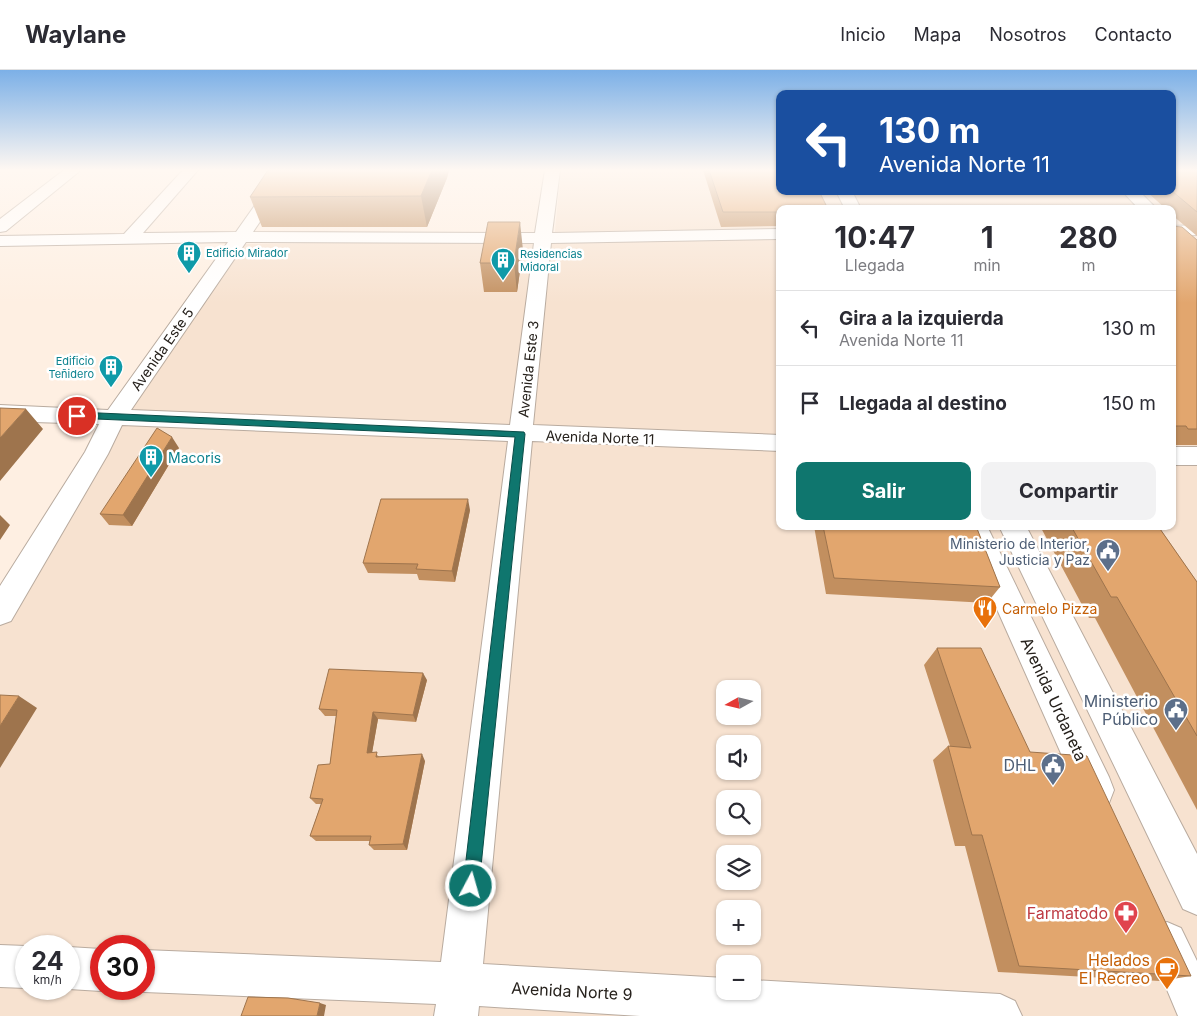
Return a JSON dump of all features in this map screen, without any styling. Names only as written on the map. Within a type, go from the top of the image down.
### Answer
[{"type":"street","points":[[0,226],[16,214]]},
{"type":"street","points":[[129,239],[151,214]]},
{"type":"street","name":"Avenida Este 5","points":[[0,612],[96,454],[115,417],[257,214]]},
{"type":"street","name":"Avenida Este 3","points":[[458,1000],[546,214]]},
{"type":"street","points":[[1176,230],[1197,230]]},
{"type":"street","points":[[1176,233],[1191,247]]},
{"type":"street","points":[[0,241],[241,237],[543,238],[776,234]]},
{"type":"street","name":"Avenida Norte 11","points":[[0,413],[776,443]]},
{"type":"street","points":[[1176,456],[1197,456]]},
{"type":"street","name":"Avenida Urdaneta","points":[[975,530],[1110,820]]},
{"type":"street","points":[[1014,530],[1197,894]]},
{"type":"street","points":[[1155,917],[1197,1009]]},
{"type":"street","points":[[0,966],[15,967]]},
{"type":"street","name":"Avenida Norte 9","points":[[155,972],[458,1000],[1000,1016]]},
{"type":"shaded area","points":[[557,214],[776,214],[776,530],[1176,530],[1176,214],[1197,214],[1197,1016],[0,1016],[0,614],[236,244],[554,240]]},
{"type":"building","points":[[488,222],[520,222],[514,263],[480,263]]},
{"type":"building","points":[[1176,226],[1182,227],[1197,240],[1197,429],[1188,429],[1186,426],[1176,426]]},
{"type":"building","points":[[0,408],[26,409],[0,438]]},
{"type":"building","points":[[157,428],[172,437],[123,515],[100,514]]},
{"type":"building","points":[[381,499],[468,499],[452,571],[416,569],[418,564],[363,563]]},
{"type":"building","points":[[824,530],[978,530],[1000,587],[834,578]]},
{"type":"building","points":[[1073,530],[1161,530],[1197,582],[1197,736],[1117,597],[1111,597]]},
{"type":"building","points":[[937,648],[981,648],[1030,752],[1087,756],[1191,976],[1019,966],[982,835],[972,835],[948,746],[971,748]]},
{"type":"building","points":[[329,669],[423,673],[413,715],[373,712],[367,753],[377,752],[376,757],[422,754],[403,844],[369,845],[371,836],[310,836],[323,799],[310,798],[318,765],[330,764],[337,710],[319,709]]},
{"type":"building","points":[[0,695],[19,696],[0,726]]},
{"type":"building","points":[[248,997],[288,998],[320,1003],[317,1016],[241,1016]]},
{"type":"place","name":"Edificio Mirador","points":[[189,274]]},
{"type":"place","name":"Residencias Midoral","points":[[503,281]]},
{"type":"place","name":"Edificio Teñidero","points":[[111,388]]},
{"type":"place","name":"Macoris","points":[[151,478]]},
{"type":"place","name":"Ministerio de Interior, Justicia y Paz","points":[[1108,572]]},
{"type":"place","name":"Carmelo Pizza","points":[[985,629]]},
{"type":"place","name":"Ministerio Público","points":[[1176,731]]},
{"type":"place","name":"DHL","points":[[1053,786]]},
{"type":"place","name":"Farmatodo","points":[[1126,934]]},
{"type":"place","name":"Helados El Recreo","points":[[1167,990]]},
{"type":"route","points":[[77,416],[520,434],[471,886]]}]
